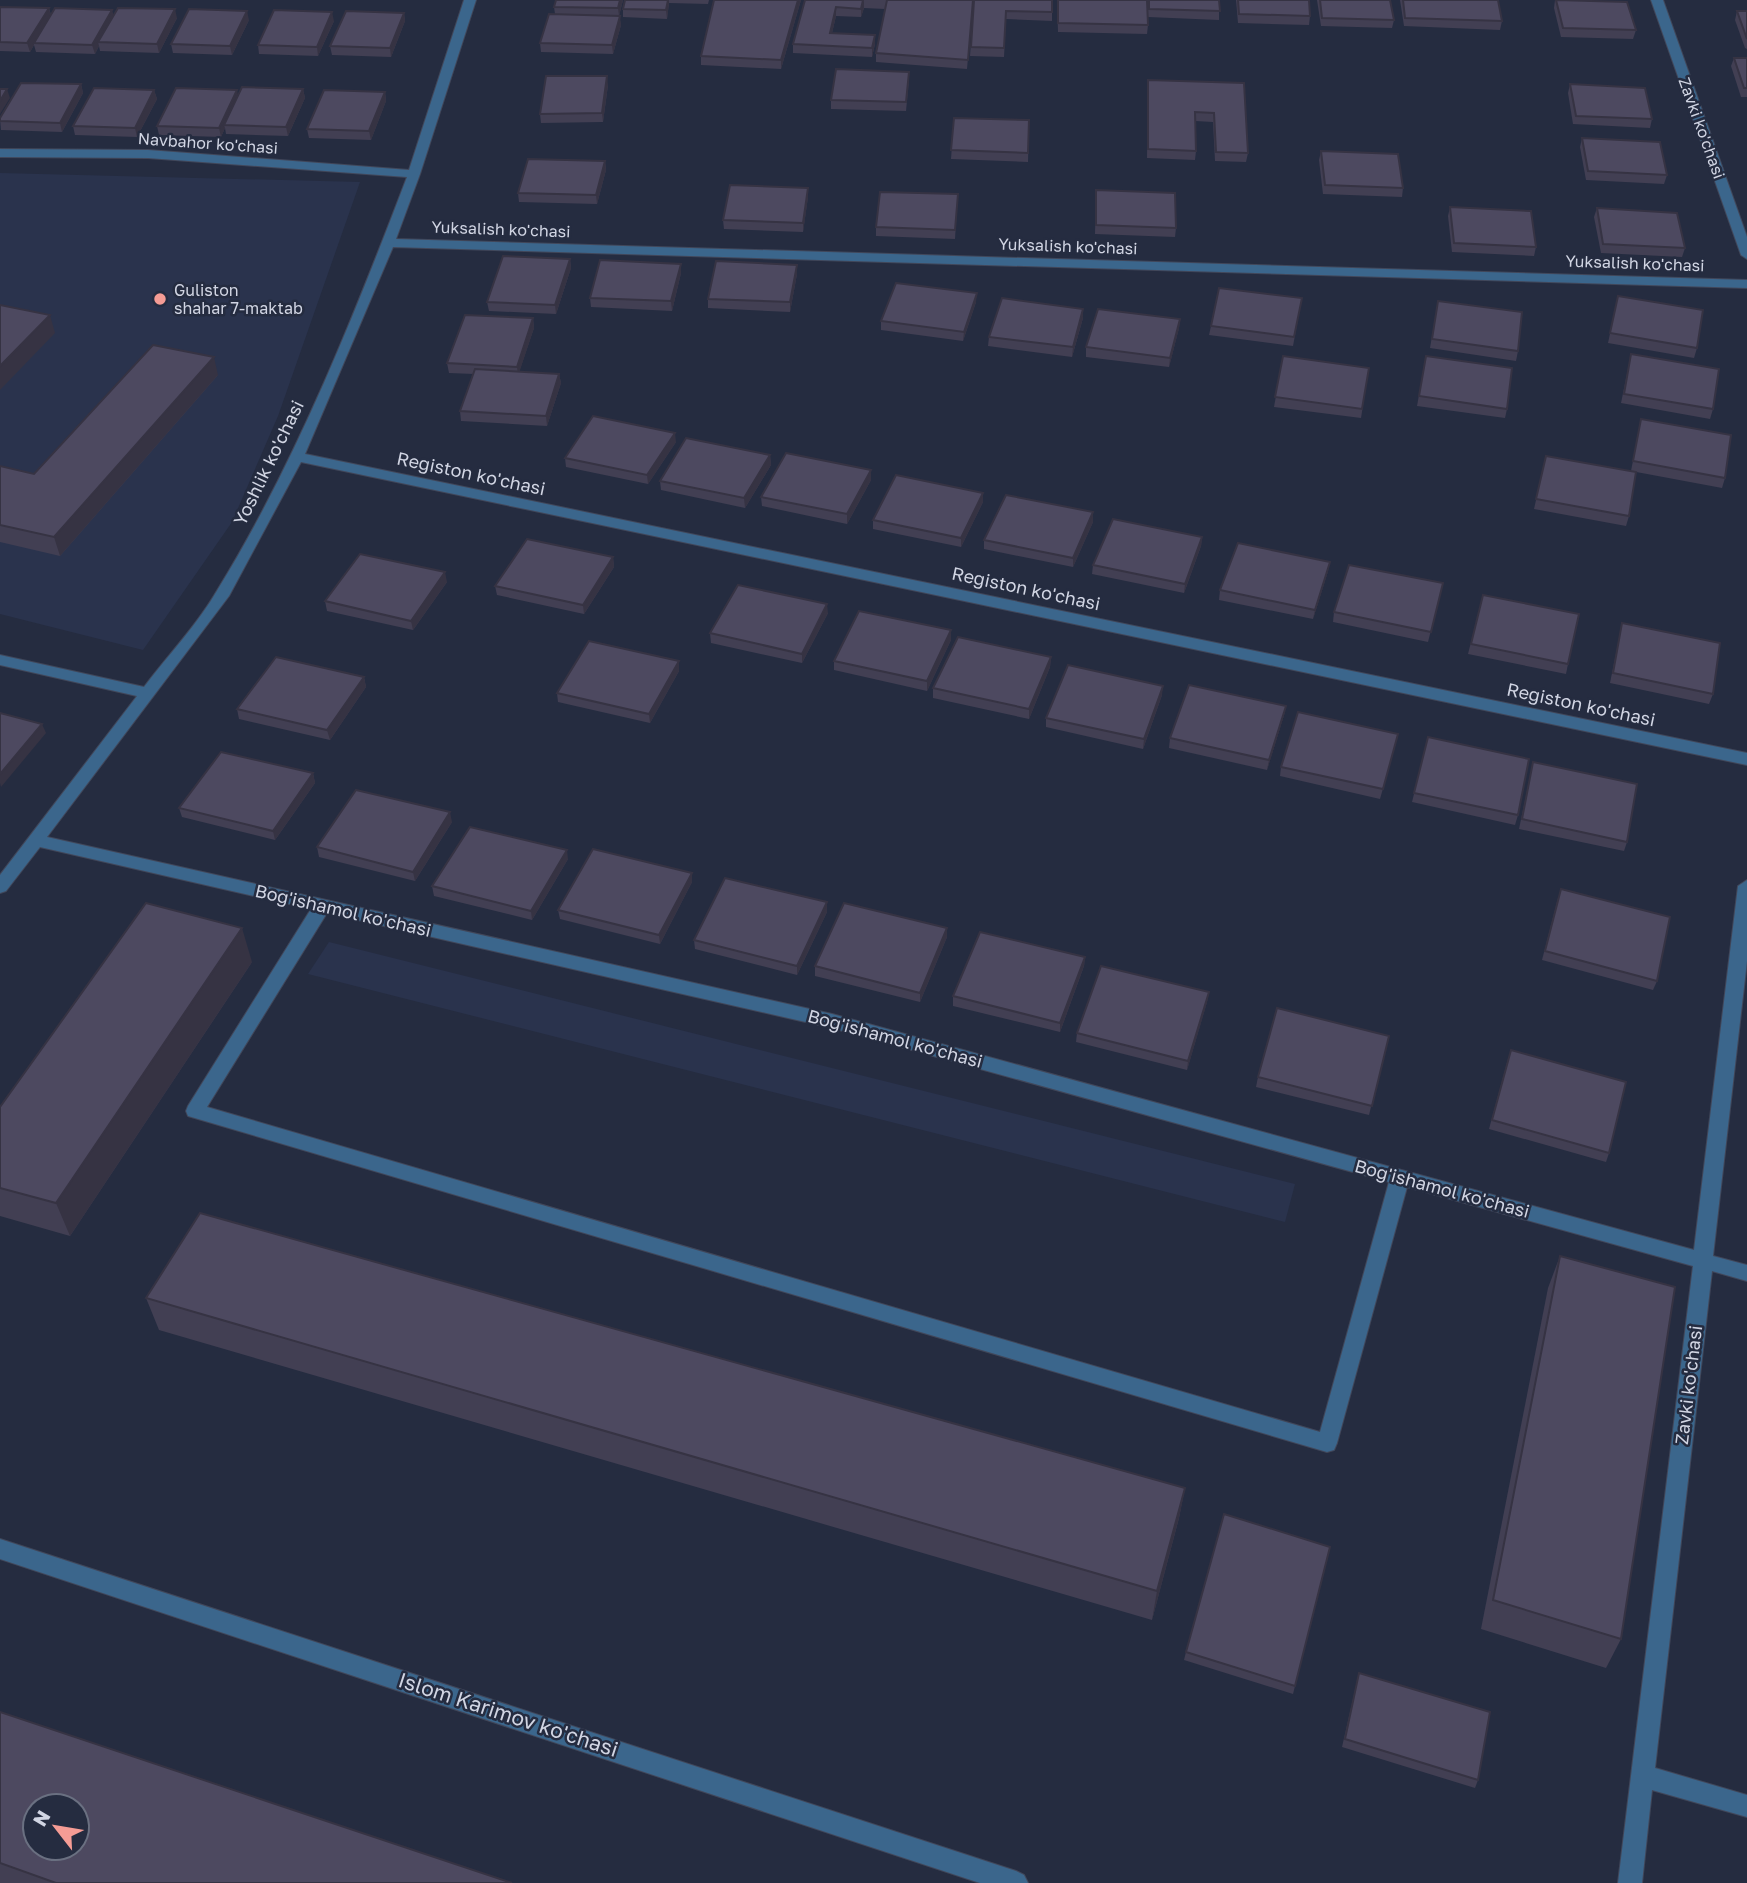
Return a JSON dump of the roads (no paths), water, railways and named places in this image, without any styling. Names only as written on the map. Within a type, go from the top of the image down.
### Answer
[{"type":"street","name":"Yoshlik ko'chasi","points":[[0,887],[224,593],[297,457],[388,243],[414,174],[470,0]]},
{"type":"street","name":"Zavki ko'chasi","points":[[1657,0],[1747,255]]},
{"type":"street","name":"Navbahor ko'chasi","points":[[0,153],[148,154],[414,174]]},
{"type":"street","name":"Yuksalish ko'chasi","points":[[388,243],[1747,284]]},
{"type":"street","name":"Registon ko'chasi","points":[[297,457],[1747,759]]},
{"type":"street","points":[[0,660],[147,693]]},
{"type":"street","name":"Bog'ishamol ko'chasi","points":[[35,840],[832,1021],[1747,1273]]},
{"type":"street","name":"Zavki ko'chasi","points":[[1630,1883],[1747,886]]},
{"type":"street","points":[[321,906],[195,1111],[1327,1443],[1400,1177]]},
{"type":"street","name":"Islom Karimov ko'chasi","points":[[0,1549],[1016,1883]]},
{"type":"street","points":[[1643,1776],[1747,1806]]},
{"type":"place","name":"Guliston shahar 7-maktab","points":[[160,299]]}]
